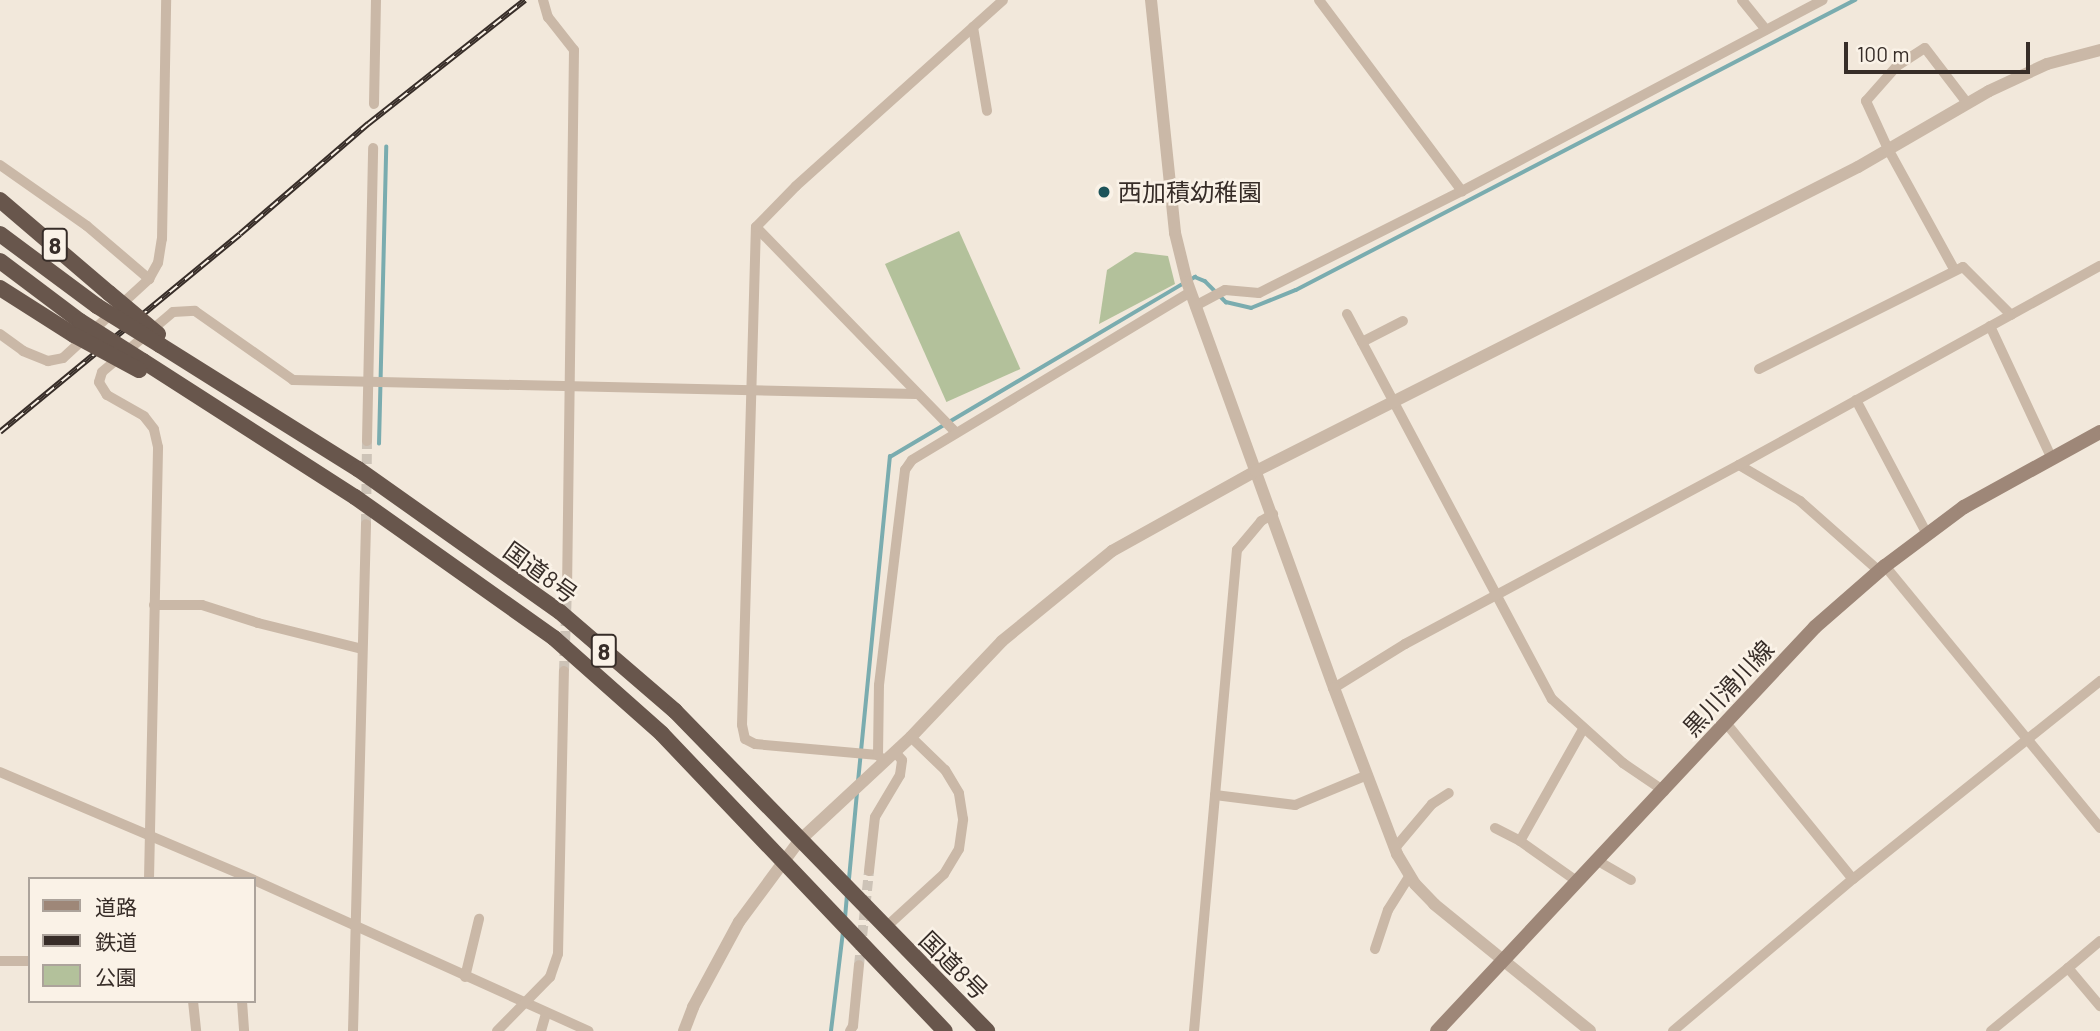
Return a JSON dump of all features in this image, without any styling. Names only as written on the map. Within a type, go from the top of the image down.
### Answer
[{"type":"highway","name":"8","points":[[0,200],[162,342]]},
{"type":"highway","name":"8","points":[[0,234],[97,306],[162,342]]},
{"type":"highway","name":"国道8号","points":[[0,261],[77,328],[190,392],[355,497],[554,638],[662,734],[945,1031]]},
{"type":"highway","name":"8","points":[[0,288],[77,328]]},
{"type":"highway","name":"国道8号","points":[[162,342],[200,370],[358,469],[560,612],[675,711],[987,1031]]},
{"type":"main road","name":"黒川滑川線","points":[[1437,1031],[1815,627],[1882,568],[1964,507],[2100,432]]},
{"type":"street","points":[[0,334],[23,351],[48,361],[64,358],[149,279],[158,263],[162,239],[166,0]]},
{"type":"street","points":[[374,104],[376,0]]},
{"type":"street","points":[[544,0],[548,17],[574,50],[567,590]]},
{"type":"street","points":[[881,758],[755,744],[745,739],[742,725],[756,227],[796,186],[1003,0]]},
{"type":"street","points":[[1151,0],[1175,233],[1190,292],[1395,848],[1410,875],[1434,904],[1590,1031]]},
{"type":"street","points":[[1319,0],[1462,191]]},
{"type":"street","points":[[1742,0],[1766,30]]},
{"type":"street","points":[[1195,306],[1225,290],[1259,293],[1462,191],[1822,0]]},
{"type":"street","points":[[973,27],[987,111]]},
{"type":"street","points":[[1954,269],[1888,149],[1866,101],[1897,66],[1925,48],[1967,103]]},
{"type":"street","points":[[684,1031],[693,1007],[739,922],[799,841],[881,758],[895,751],[911,737],[1002,640],[1112,551],[1256,471],[1888,149],[1967,103],[2047,64],[2100,50]]},
{"type":"street","points":[[367,441],[373,148]]},
{"type":"street","points":[[0,165],[87,226],[149,279]]},
{"type":"street","points":[[756,227],[956,433]]},
{"type":"street","points":[[1334,688],[1405,644],[1740,465],[2100,266]]},
{"type":"street","points":[[1759,369],[1954,269],[1963,267],[2011,315]]},
{"type":"street","points":[[881,758],[878,685],[905,470],[912,460],[1190,292]]},
{"type":"street","points":[[149,877],[158,447],[154,429],[144,416],[107,395],[99,382],[102,372],[173,312],[195,311],[293,380],[368,384],[916,394]]},
{"type":"street","points":[[1347,314],[1552,699],[1623,763],[1664,791]]},
{"type":"street","points":[[1362,342],[1403,321]]},
{"type":"street","points":[[1990,326],[2051,457]]},
{"type":"street","points":[[1856,400],[1927,534]]},
{"type":"street","points":[[1740,465],[1800,501],[1882,568],[2100,828]]},
{"type":"street","points":[[1194,1031],[1237,550],[1261,522],[1273,514]]},
{"type":"street","points":[[353,1031],[366,524]]},
{"type":"street","points":[[154,606],[202,604],[258,623],[362,649]]},
{"type":"street","points":[[497,1031],[550,977],[558,954],[564,671]]},
{"type":"street","points":[[1673,1031],[1853,879],[2100,681]]},
{"type":"street","points":[[1726,723],[1853,879]]},
{"type":"street","points":[[1520,841],[1583,729]]},
{"type":"street","points":[[885,928],[944,874],[959,849],[963,819],[959,793],[945,770],[911,737]]},
{"type":"street","points":[[869,871],[875,817],[900,775],[902,760],[895,751]]},
{"type":"street","points":[[0,772],[249,877]]},
{"type":"street","points":[[1215,795],[1295,805],[1367,775]]},
{"type":"street","points":[[1395,848],[1432,804],[1449,793]]},
{"type":"street","points":[[1495,828],[1520,841],[1578,882]]},
{"type":"street","points":[[1598,861],[1631,880]]},
{"type":"street","points":[[223,865],[223,877]]},
{"type":"street","points":[[1375,949],[1388,910],[1410,875]]},
{"type":"street","points":[[256,880],[589,1031]]},
{"type":"street","points":[[466,977],[479,919]]},
{"type":"street","points":[[1991,1031],[2100,941]]},
{"type":"street","points":[[0,961],[28,961]]},
{"type":"street","points":[[850,1031],[853,1026],[859,965]]},
{"type":"street","points":[[2068,968],[2100,1006]]},
{"type":"street","points":[[193,1003],[196,1031]]},
{"type":"street","points":[[242,1003],[244,1031]]},
{"type":"street","points":[[541,1031],[546,1013]]},
{"type":"green space","points":[[959,231],[1020,369],[946,402],[885,264]]},
{"type":"green space","points":[[1135,252],[1168,256],[1175,284],[1099,324],[1107,270]]},
{"type":"waterway","points":[[1190,280],[1195,277],[1205,281],[1226,302],[1251,308],[1296,290],[1855,0]]},
{"type":"waterway","points":[[379,444],[386,147]]},
{"type":"waterway","points":[[858,782],[890,457],[1183,284]]},
{"type":"waterway","points":[[849,879],[857,793]]},
{"type":"waterway","points":[[845,918],[847,894]]},
{"type":"waterway","points":[[831,1031],[843,932]]},
{"type":"tunnel","points":[[366,524],[367,441]]},
{"type":"tunnel","points":[[564,671],[567,590]]},
{"type":"tunnel","points":[[859,965],[869,871]]},
{"type":"railway","points":[[0,432],[240,234],[368,124],[525,0]]},
{"type":"place","name":"西加積幼稚園","points":[[1104,192]]}]
